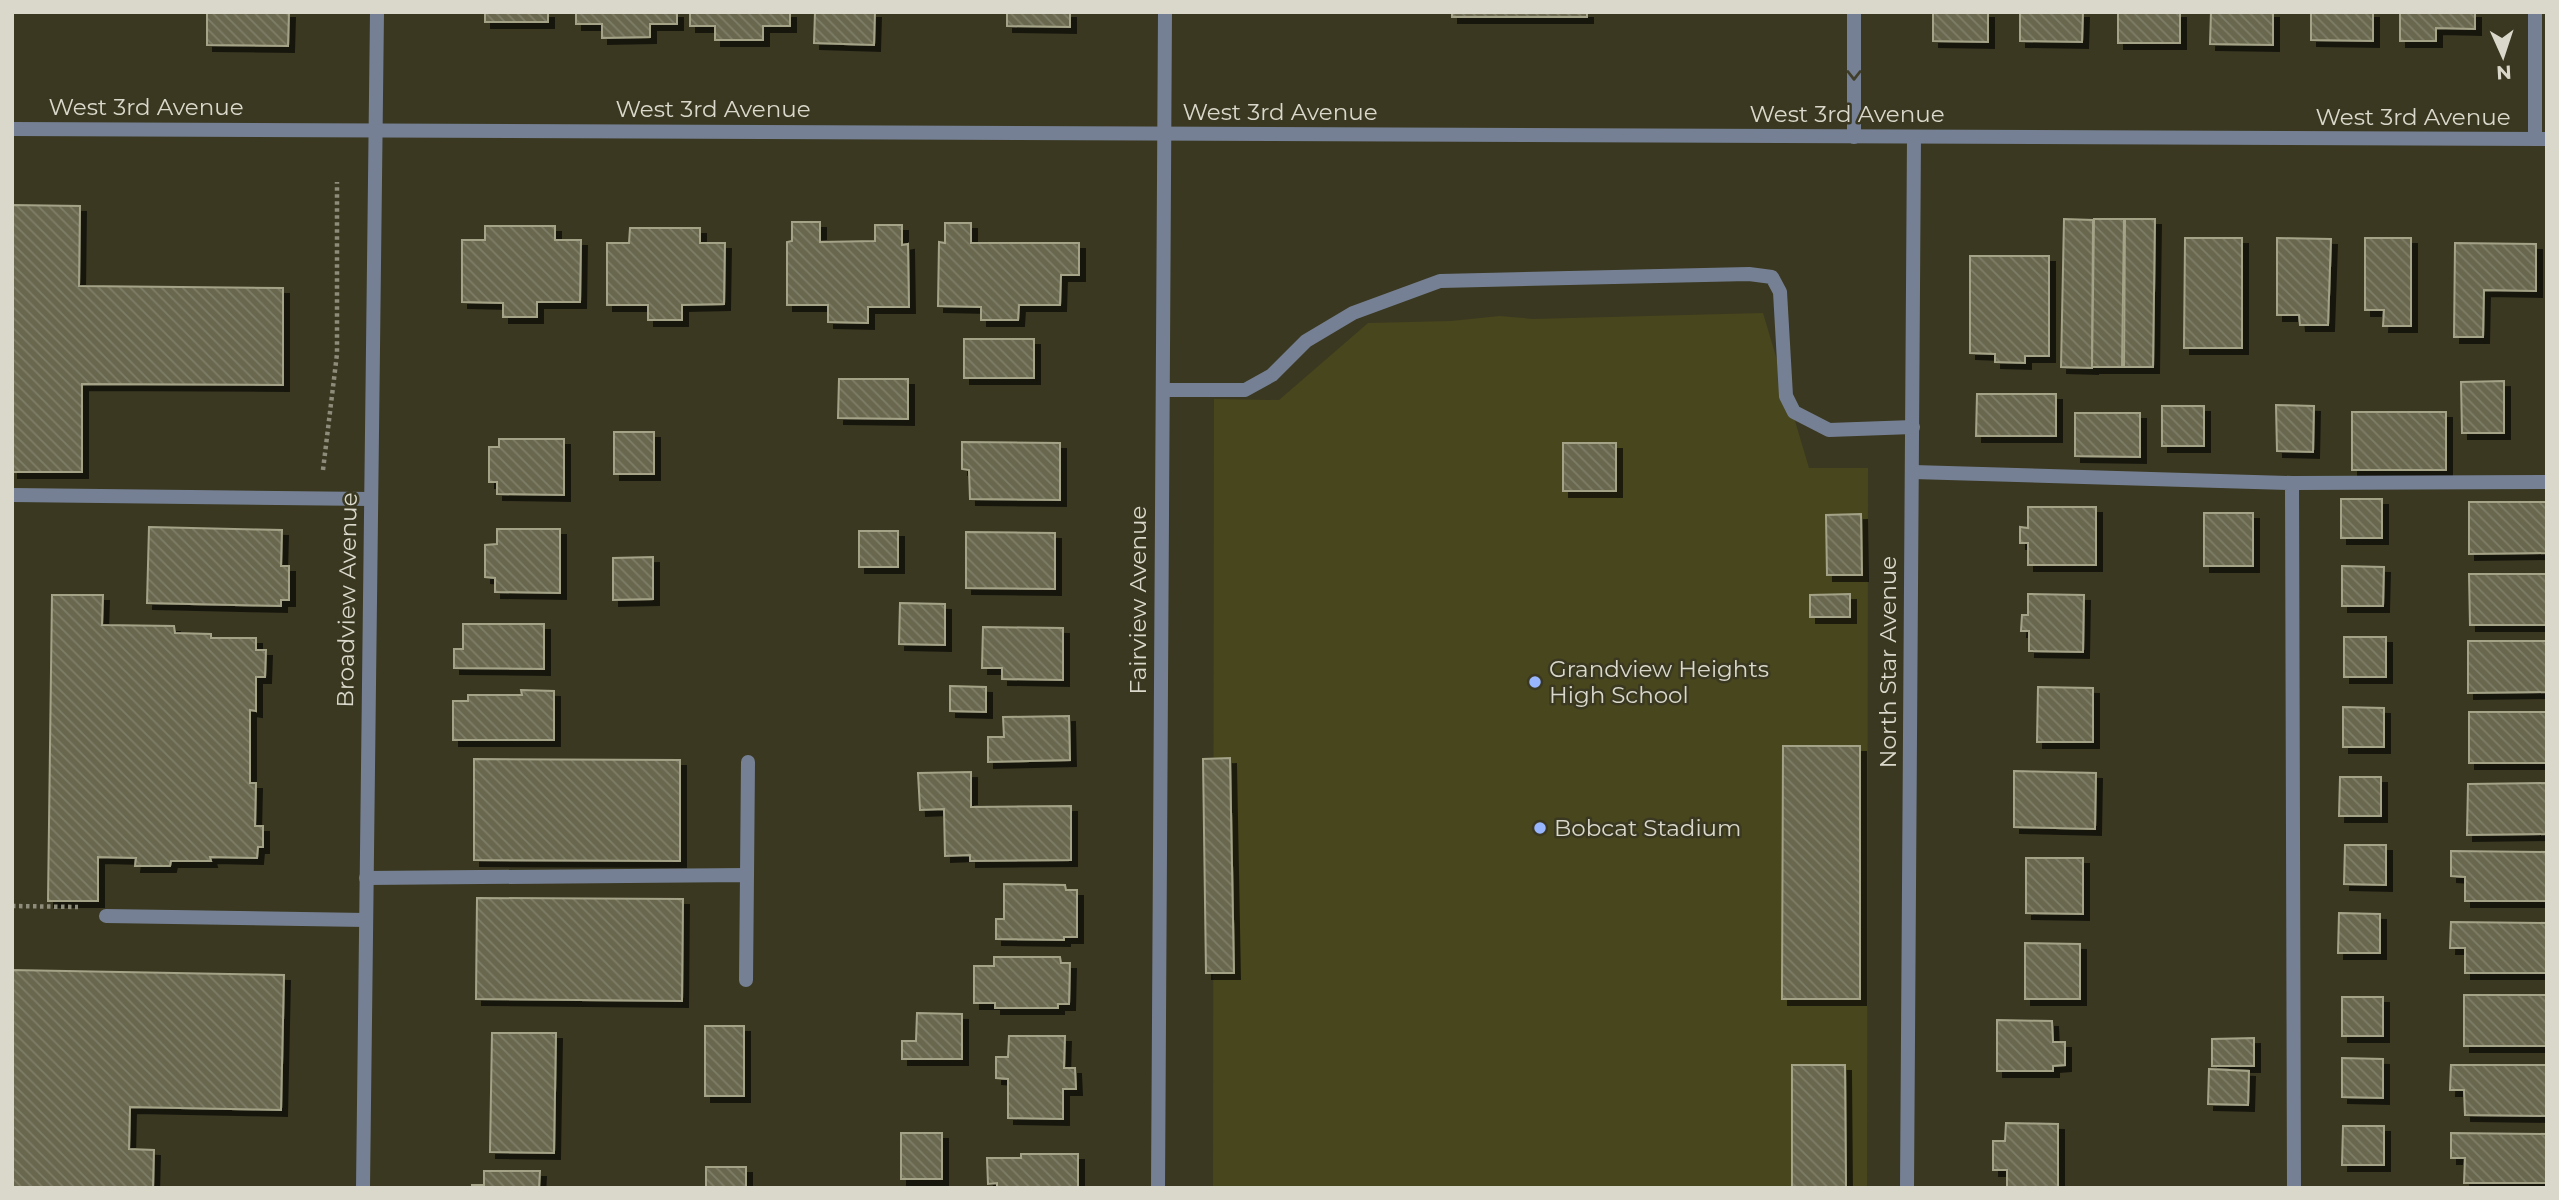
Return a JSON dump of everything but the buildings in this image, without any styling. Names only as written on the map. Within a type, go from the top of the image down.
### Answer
[{"type":"street","name":"Broadview Avenue","points":[[363,1188],[377,12]]},
{"type":"street","name":"Fairview Avenue","points":[[1158,1188],[1165,12]]},
{"type":"street","points":[[1854,12],[1854,137]]},
{"type":"street","points":[[2535,12],[2541,139]]},
{"type":"street","name":"West 3rd Avenue","points":[[12,129],[2541,139]]},
{"type":"street","name":"North Star Avenue","points":[[1907,1188],[1914,137]]},
{"type":"street","points":[[1163,390],[1245,390],[1272,375],[1306,341],[1353,313],[1440,281],[1749,274],[1772,277],[1780,292],[1786,396],[1794,412],[1829,430],[1913,427]]},
{"type":"street","points":[[1913,472],[2292,483],[2547,482]]},
{"type":"street","points":[[2292,483],[2294,1188]]},
{"type":"street","points":[[12,495],[371,499]]},
{"type":"street","points":[[746,979],[748,762]]},
{"type":"street","points":[[366,878],[747,875]]},
{"type":"street","points":[[106,916],[366,920]]},
{"type":"path","points":[[320,499],[337,354],[337,182]]},
{"type":"path","points":[[12,906],[89,908]]},
{"type":"shaded area","name":"Bobcat Stadium","points":[[1763,313],[1809,468],[1868,468],[1867,1188],[1213,1188],[1214,399],[1279,400],[1368,323],[1451,321],[1500,316],[1533,319]]},
{"type":"place","name":"Grandview Heights High School","points":[[1535,682]]},
{"type":"place","name":"Bobcat Stadium","points":[[1540,828]]}]
